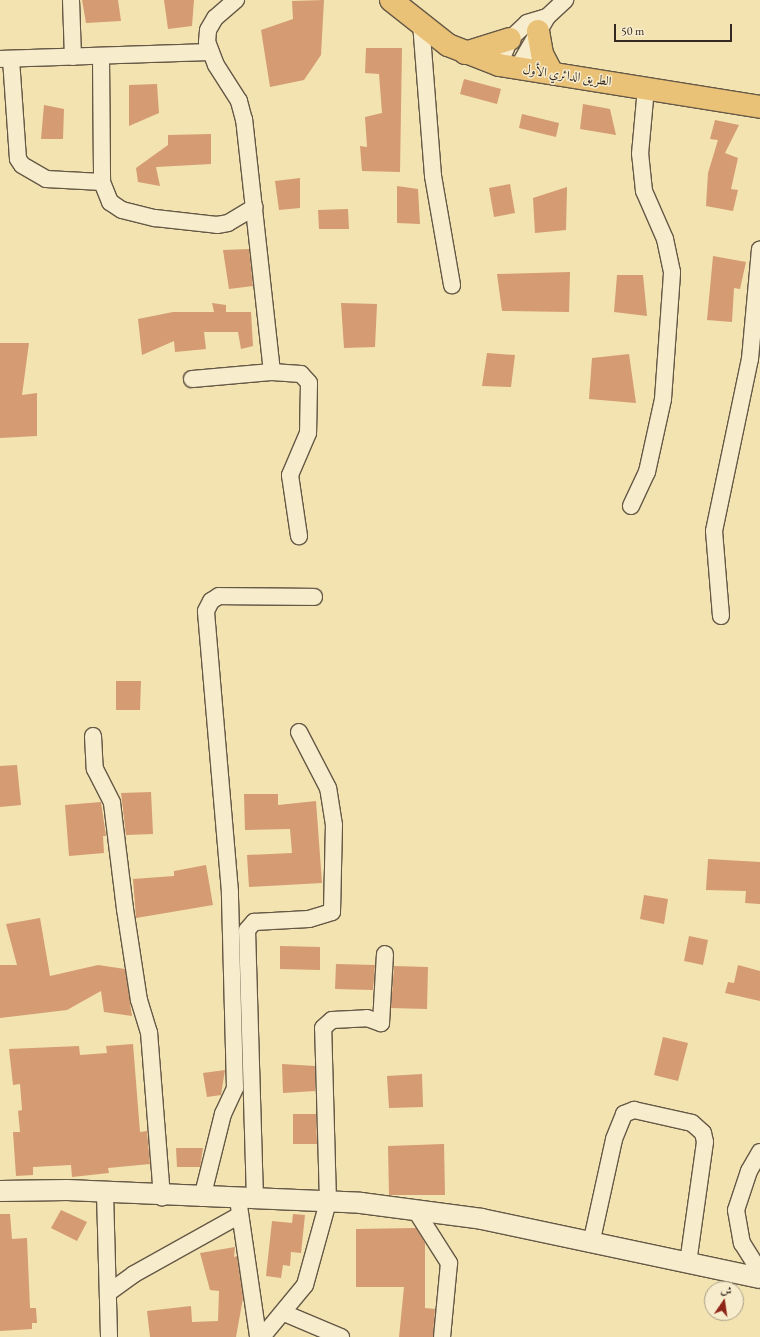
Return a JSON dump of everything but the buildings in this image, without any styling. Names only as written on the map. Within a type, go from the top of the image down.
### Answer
[{"type":"main road","name":"الطريق الدائري الأول","points":[[391,0],[448,45],[465,53],[508,67],[760,107]]},
{"type":"main road","points":[[542,24],[542,54],[552,73]]},
{"type":"main road","points":[[465,53],[510,39]]},
{"type":"street","points":[[71,0],[73,57]]},
{"type":"street","points":[[236,0],[215,18],[208,30],[210,52],[239,101],[255,207],[272,372]]},
{"type":"street","points":[[508,67],[542,24],[565,0]]},
{"type":"street","points":[[508,67],[510,39],[531,20],[542,24]]},
{"type":"street","points":[[421,23],[433,176],[452,285]]},
{"type":"street","points":[[102,182],[52,180],[22,165],[18,159],[5,59],[73,57],[101,58],[210,52]]},
{"type":"street","points":[[101,58],[102,182],[110,202],[122,210],[155,218],[217,225],[228,223],[255,207]]},
{"type":"street","points":[[632,506],[647,472],[663,399],[672,272],[665,239],[644,191],[640,154],[646,88]]},
{"type":"street","points":[[721,616],[714,531],[750,359],[760,249]]},
{"type":"street","points":[[192,379],[272,372],[301,374],[309,382],[308,433],[290,474],[299,536]]},
{"type":"street","points":[[202,1198],[223,1114],[235,1088],[229,877],[206,611],[211,601],[219,596],[314,597]]},
{"type":"street","points":[[258,1337],[244,1204],[247,930],[254,922],[309,919],[332,912],[334,825],[328,788],[299,732]]},
{"type":"street","points":[[93,736],[95,769],[112,803],[114,843],[122,876],[130,940],[149,1032],[162,1197]]},
{"type":"street","points":[[262,1337],[284,1313],[304,1285],[328,1202],[323,1028],[332,1020],[367,1018],[381,1023],[385,954]]},
{"type":"street","points":[[591,1244],[608,1159],[624,1114],[634,1110],[692,1123],[703,1133],[705,1142],[688,1263]]},
{"type":"street","points":[[760,1152],[749,1171],[736,1210],[742,1244],[760,1272]]},
{"type":"street","points":[[0,1191],[105,1193],[202,1198],[244,1204],[328,1202],[416,1211],[482,1220],[591,1244],[760,1278]]},
{"type":"street","points":[[105,1193],[109,1337]]},
{"type":"street","points":[[108,1293],[244,1204]]},
{"type":"street","points":[[416,1211],[449,1263],[442,1337]]},
{"type":"street","points":[[284,1313],[341,1337]]}]
